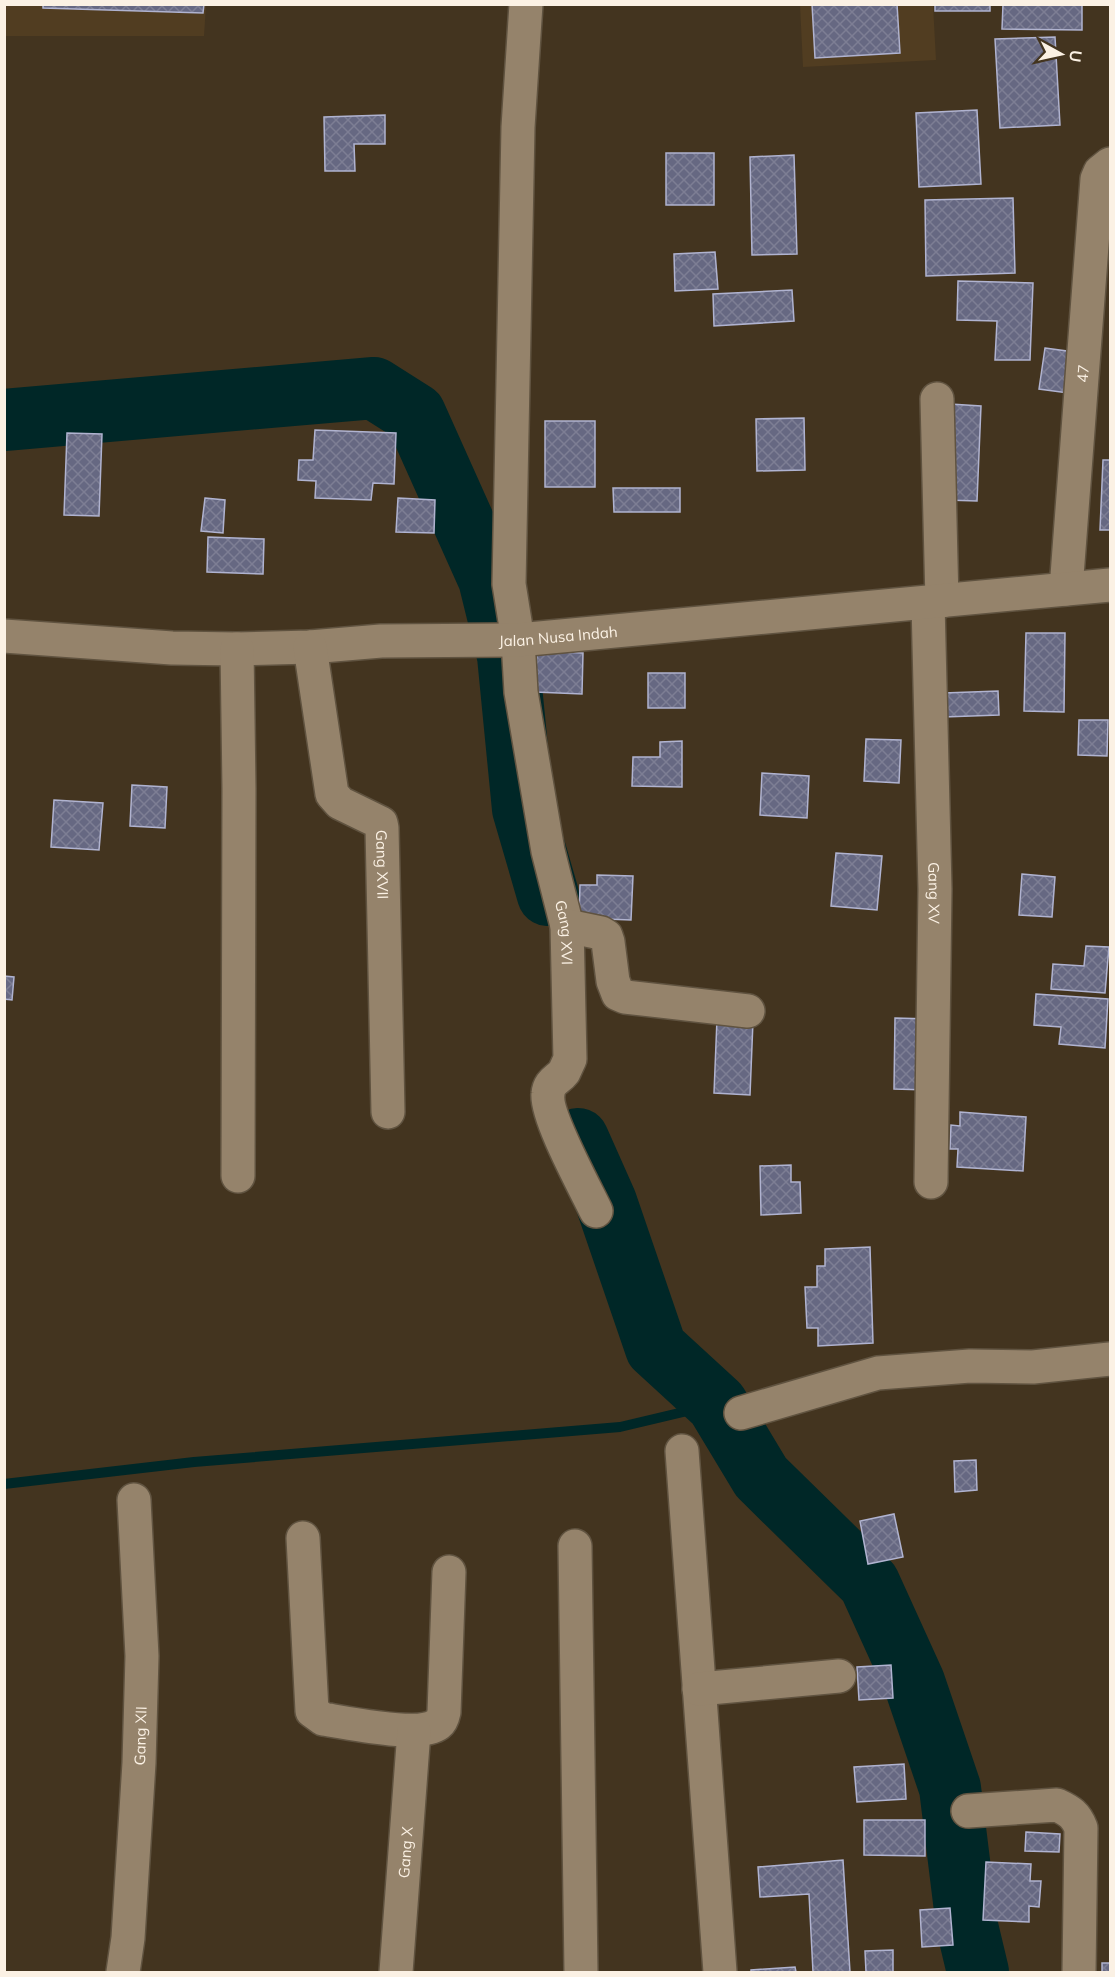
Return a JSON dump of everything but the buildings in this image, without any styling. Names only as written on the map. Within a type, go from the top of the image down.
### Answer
[{"type":"street","name":"Gang XVI","points":[[526,4],[518,127],[509,584],[504,641],[519,681],[548,851],[567,926],[570,1059],[548,1093],[548,1105],[554,1123],[596,1211]]},
{"type":"street","name":"47","points":[[1066,590],[1097,179],[1100,172],[1110,164]]},
{"type":"street","name":"Gang XV","points":[[931,1182],[937,399]]},
{"type":"street","name":"Jalan Nusa Indah","points":[[4,636],[172,648],[237,649],[310,647],[381,641],[504,641],[1110,585]]},
{"type":"street","name":"Gang XVII","points":[[310,647],[332,794],[340,803],[381,823],[382,828],[388,1112]]},
{"type":"street","points":[[237,649],[238,1176]]},
{"type":"street","points":[[567,926],[606,936],[613,981],[618,994],[625,998],[748,1011]]},
{"type":"street","points":[[741,1413],[878,1373],[970,1366],[1033,1367],[1110,1359]]},
{"type":"street","points":[[682,1451],[720,1972]]},
{"type":"street","name":"Gang XII","points":[[123,1972],[128,1938],[139,1763],[142,1656],[134,1500]]},
{"type":"street","points":[[303,1538],[312,1710],[323,1719],[414,1731],[437,1726],[444,1712],[449,1572]]},
{"type":"street","points":[[574,1546],[581,1972]]},
{"type":"street","points":[[699,1689],[839,1676]]},
{"type":"street","name":"Gang X","points":[[396,1972],[414,1731]]},
{"type":"street","points":[[968,1811],[1057,1805],[1077,1817],[1081,1828],[1079,1972]]},
{"type":"shaded area","points":[[4,5],[206,5],[204,36],[5,36]]},
{"type":"shaded area","points":[[800,5],[933,5],[936,60],[803,67]]},
{"type":"waterway","points":[[4,420],[374,388],[415,414],[489,579],[508,656],[523,809],[548,895]]},
{"type":"waterway","points":[[578,1139],[606,1202],[656,1348],[717,1404],[761,1477],[869,1583],[914,1682],[950,1788],[967,1926],[978,1972]]},
{"type":"waterway","points":[[4,1484],[194,1462],[620,1427],[717,1404]]}]
